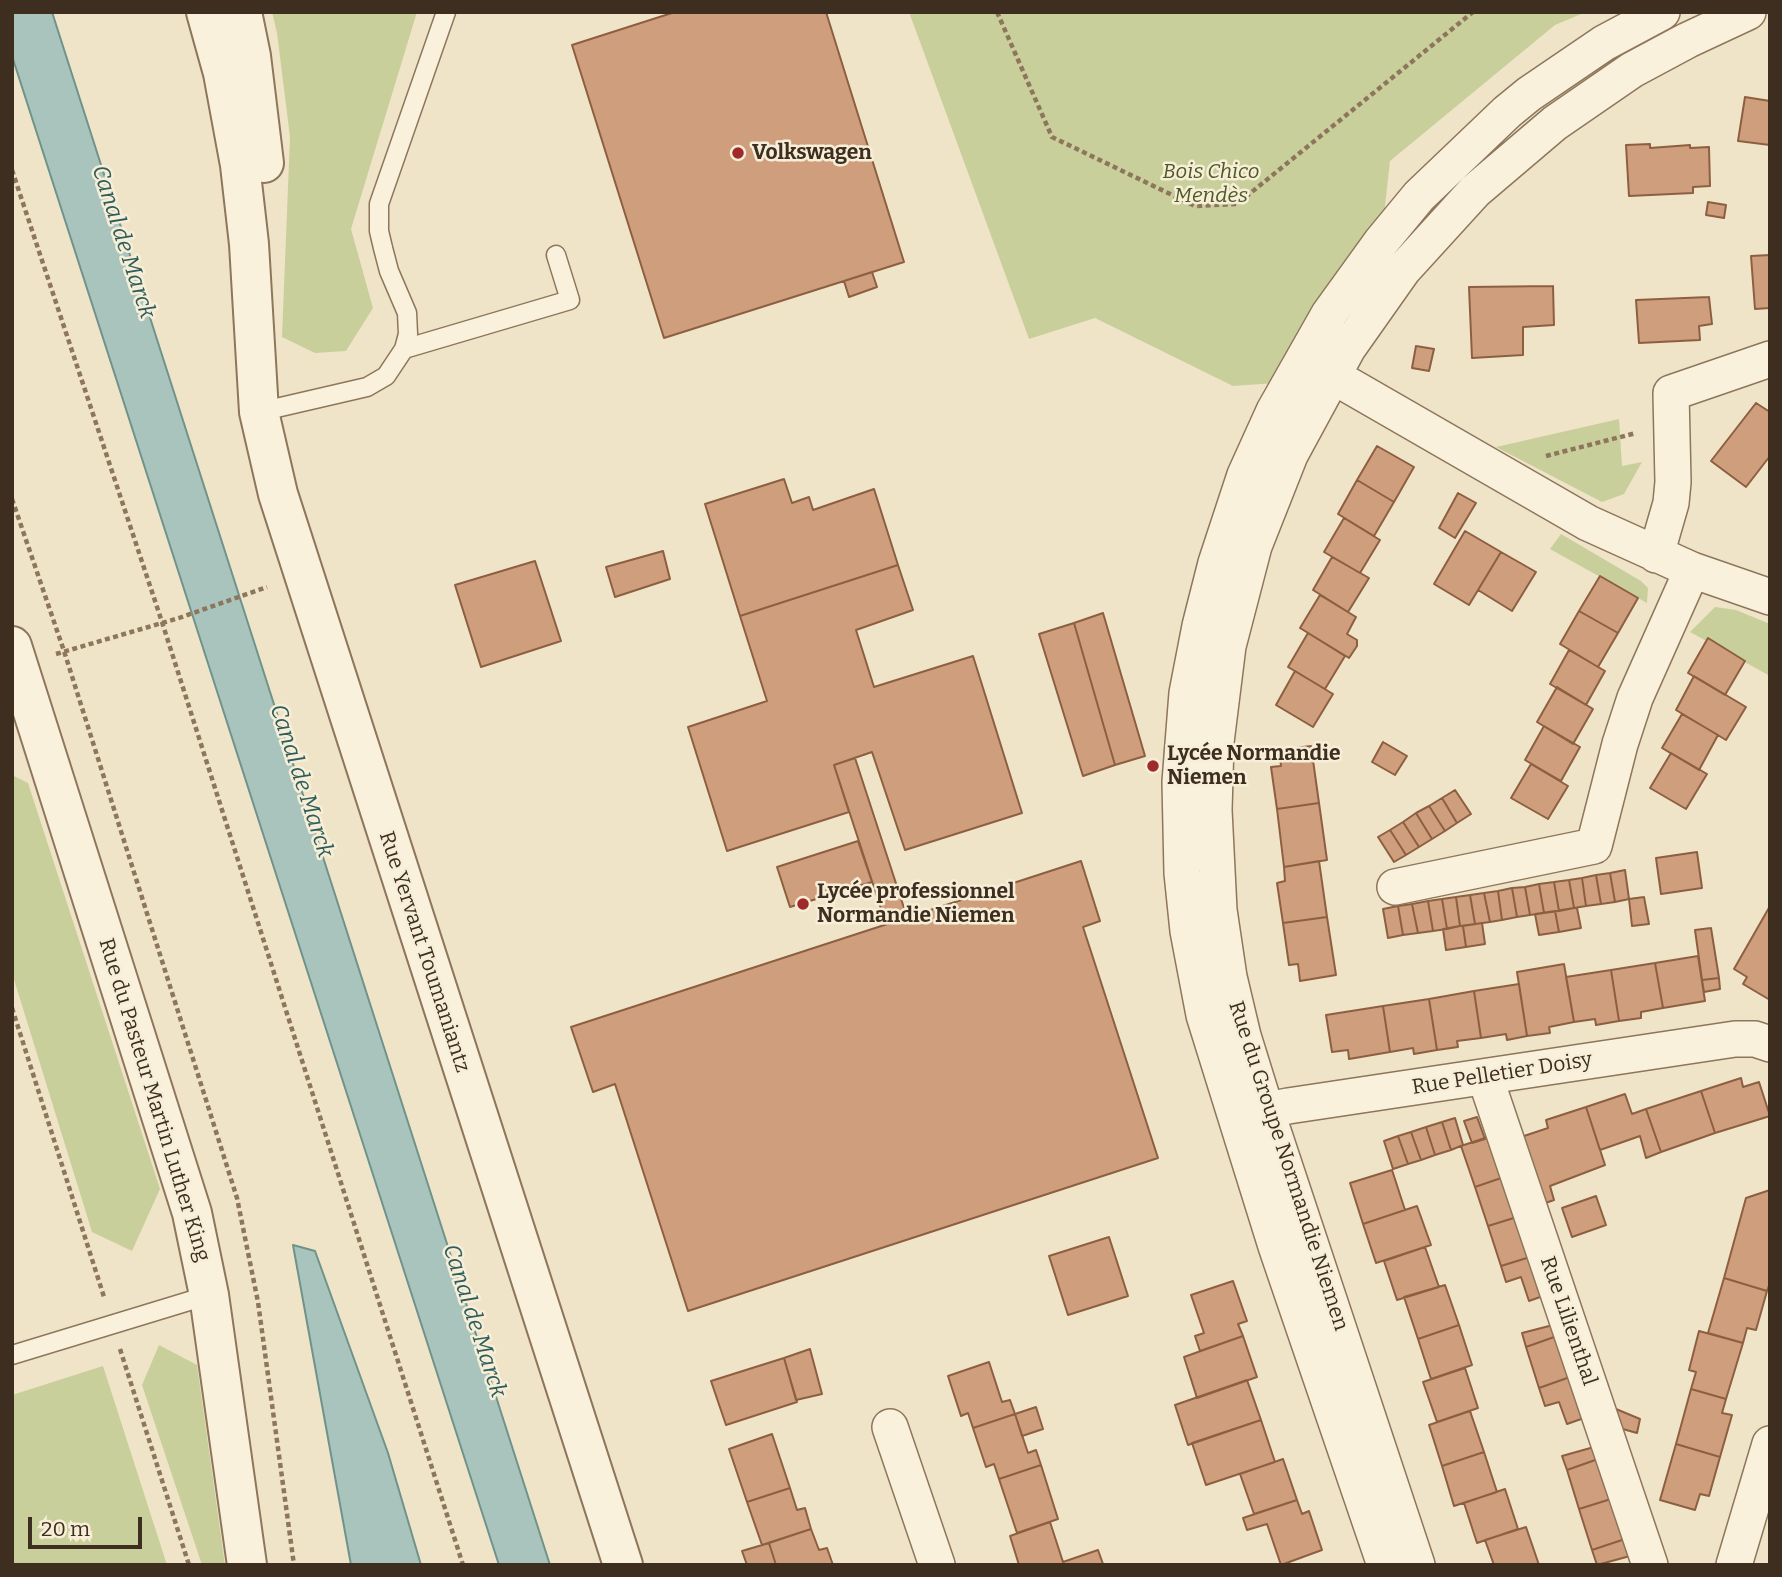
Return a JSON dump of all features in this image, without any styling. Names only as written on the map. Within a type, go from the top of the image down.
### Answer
[{"type":"street","name":"Rue Yervant Toumaniantz","points":[[206,12],[223,73],[240,165],[249,244],[259,412],[267,456],[291,542],[623,1565]]},
{"type":"street","name":"Rue Yervant Toumaniantz","points":[[242,12],[258,101],[265,185],[254,332]]},
{"type":"street","name":"Rue du Groupe Normandie Niemen","points":[[1317,367],[1329,314],[1381,242],[1419,196],[1462,153],[1537,88],[1604,43],[1662,12]]},
{"type":"street","name":"Rue du Groupe Normandie Niemen","points":[[1417,1565],[1250,1113],[1204,1015],[1188,931],[1180,823],[1183,722],[1200,626],[1226,528],[1259,440],[1317,367],[1366,320],[1410,261],[1475,191],[1514,156],[1573,110],[1632,71],[1688,40],[1748,12]]},
{"type":"street","points":[[1657,555],[1671,503],[1671,393],[1770,359]]},
{"type":"street","points":[[1317,367],[1588,523],[1692,570],[1770,597]]},
{"type":"street","points":[[1395,887],[1594,846],[1635,698],[1650,659],[1692,570]]},
{"type":"street","name":"Rue du Pasteur Martin Luther King","points":[[16,657],[192,1213],[209,1295],[247,1565]]},
{"type":"street","name":"Rue Pelletier Doisy","points":[[1250,1113],[1735,1039],[1755,1039],[1770,1044]]},
{"type":"street","name":"Rue Lilienthal","points":[[1485,1077],[1650,1565]]},
{"type":"street","name":"Rue du Groupe Normandie Niemen","points":[[1250,1113],[1276,1246],[1385,1565]]},
{"type":"street","points":[[890,1427],[937,1565]]},
{"type":"street","points":[[1734,1565],[1770,1444]]},
{"type":"lane","points":[[259,412],[367,387],[386,376],[404,349],[408,334],[407,313],[383,248],[379,230],[379,204],[446,12]]},
{"type":"lane","points":[[404,349],[570,300],[556,255]]},
{"type":"lane","points":[[12,1356],[209,1295]]},
{"type":"path","points":[[997,12],[1052,137],[1195,206],[1237,205],[1473,12]]},
{"type":"path","points":[[12,170],[162,622],[463,1565]]},
{"type":"path","points":[[1495,469],[1671,425]]},
{"type":"path","points":[[16,657],[64,651],[178,618],[256,591]]},
{"type":"path","points":[[12,1008],[189,1565]]},
{"type":"green space","points":[[272,12],[417,12],[351,229],[373,308],[346,351],[315,353],[282,337],[290,137]]},
{"type":"green space","name":"Bois Chico Mendès","points":[[909,12],[1586,12],[1555,25],[1390,161],[1381,242],[1289,382],[1233,386],[1095,318],[1029,339]]},
{"type":"green space","points":[[1619,419],[1622,466],[1642,462],[1624,494],[1602,502],[1496,447]]},
{"type":"green space","points":[[1561,534],[1641,581],[1648,588],[1647,603],[1550,549]]},
{"type":"green space","points":[[1715,607],[1736,610],[1770,624],[1770,676],[1690,632]]},
{"type":"green space","points":[[12,775],[28,783],[160,1189],[132,1251],[92,1232],[12,973]]},
{"type":"green space","points":[[159,1345],[197,1365],[225,1565],[202,1565],[142,1385]]},
{"type":"green space","points":[[103,1366],[167,1565],[12,1565],[12,1395]]},
{"type":"water","name":"Canal de Marck","points":[[12,12],[52,12],[550,1565],[499,1565],[12,56]]},
{"type":"water","points":[[293,1245],[315,1251],[388,1453],[421,1565],[351,1565]]},
{"type":"building","name":"Volkswagen","points":[[675,12],[826,12],[904,262],[664,338],[572,45]]},
{"type":"building","points":[[1745,97],[1770,101],[1770,145],[1738,141]]},
{"type":"building","points":[[1650,144],[1650,148],[1690,145],[1690,148],[1709,147],[1710,186],[1693,187],[1693,193],[1629,196],[1626,145]]},
{"type":"building","points":[[1708,202],[1726,205],[1724,218],[1706,215]]},
{"type":"building","points":[[1770,255],[1770,308],[1755,309],[1751,256]]},
{"type":"building","points":[[872,272],[877,287],[849,297],[844,281]]},
{"type":"building","points":[[1553,286],[1554,325],[1523,327],[1523,355],[1472,358],[1469,287]]},
{"type":"building","points":[[1709,297],[1712,324],[1699,326],[1700,340],[1639,343],[1636,300]]},
{"type":"building","points":[[1416,346],[1434,349],[1429,371],[1412,368]]},
{"type":"building","points":[[1756,403],[1770,412],[1770,456],[1746,487],[1711,461]]},
{"type":"building","points":[[1377,446],[1414,467],[1394,502],[1357,480]]},
{"type":"building","points":[[784,479],[792,503],[809,497],[813,510],[874,489],[898,565],[740,616],[705,504]]},
{"type":"building","points":[[1357,480],[1394,502],[1374,536],[1338,514]]},
{"type":"building","points":[[1458,493],[1476,503],[1455,538],[1439,528]]},
{"type":"building","points":[[1344,518],[1380,540],[1360,573],[1324,552]]},
{"type":"building","points":[[1465,531],[1501,552],[1469,605],[1434,584]]},
{"type":"building","points":[[663,551],[670,579],[615,597],[606,567]]},
{"type":"building","points":[[1501,552],[1536,572],[1512,611],[1478,590]]},
{"type":"building","points":[[1332,557],[1369,578],[1348,612],[1313,590]]},
{"type":"building","points":[[535,561],[561,641],[481,667],[455,585]]},
{"type":"building","points":[[898,565],[913,610],[856,630],[874,687],[973,656],[1022,813],[905,850],[872,752],[834,765],[849,812],[727,851],[688,727],[767,701],[740,616]]},
{"type":"building","points":[[1600,576],[1638,598],[1618,633],[1579,611]]},
{"type":"building","points":[[1320,595],[1356,617],[1347,634],[1357,640],[1357,646],[1349,658],[1300,628]]},
{"type":"building","points":[[1579,611],[1618,633],[1598,667],[1560,644]]},
{"type":"building","points":[[1103,613],[1145,756],[1115,765],[1074,623]]},
{"type":"building","points":[[1074,623],[1115,765],[1083,776],[1039,634]]},
{"type":"building","points":[[1308,633],[1345,656],[1325,689],[1288,667]]},
{"type":"building","points":[[1708,638],[1745,661],[1725,695],[1688,673]]},
{"type":"building","points":[[1569,650],[1605,671],[1586,705],[1550,684]]},
{"type":"building","points":[[1295,671],[1333,694],[1313,727],[1276,705]]},
{"type":"building","points":[[1694,676],[1746,707],[1726,740],[1676,710]]},
{"type":"building","points":[[1557,687],[1593,709],[1573,744],[1537,722]]},
{"type":"building","points":[[1682,714],[1718,735],[1699,770],[1662,748]]},
{"type":"building","points":[[1544,726],[1580,747],[1561,781],[1525,760]]},
{"type":"building","points":[[1383,742],[1407,756],[1395,775],[1372,762]]},
{"type":"building","points":[[1311,746],[1319,803],[1277,809],[1271,767],[1281,766],[1279,750]]},
{"type":"building","points":[[1671,753],[1707,774],[1686,809],[1650,788]]},
{"type":"building","points":[[855,758],[907,917],[886,924],[834,765]]},
{"type":"building","points":[[1531,764],[1568,786],[1548,819],[1511,798]]},
{"type":"building","points":[[1455,790],[1471,814],[1457,823],[1442,798]]},
{"type":"building","points":[[1442,798],[1457,823],[1445,831],[1429,806]]},
{"type":"building","points":[[1319,803],[1327,860],[1284,867],[1277,809]]},
{"type":"building","points":[[1429,806],[1445,831],[1432,839],[1416,813]]},
{"type":"building","points":[[1416,813],[1432,839],[1419,847],[1403,822]]},
{"type":"building","points":[[1403,822],[1419,847],[1406,855],[1390,830]]},
{"type":"building","points":[[1390,830],[1406,855],[1394,862],[1378,837]]},
{"type":"building","points":[[858,841],[872,882],[790,907],[777,867]]},
{"type":"building","points":[[1697,852],[1702,888],[1661,894],[1656,858]]},
{"type":"building","points":[[1081,861],[1100,921],[1083,927],[1158,1158],[688,1311],[615,1084],[593,1092],[571,1027]]},
{"type":"building","points":[[1319,861],[1327,917],[1283,923],[1277,883],[1285,881],[1284,867]]},
{"type":"building","points":[[1625,870],[1629,899],[1615,902],[1610,873]]},
{"type":"building","points":[[1610,873],[1615,902],[1601,904],[1596,875]]},
{"type":"building","points":[[1596,875],[1601,904],[1586,906],[1582,878]]},
{"type":"building","points":[[1582,878],[1586,906],[1574,908],[1569,880]]},
{"type":"building","points":[[1569,880],[1574,908],[1559,911],[1554,882]]},
{"type":"building","points":[[1554,882],[1559,911],[1544,913],[1539,884]]},
{"type":"building","points":[[1539,884],[1544,913],[1530,915],[1525,887]]},
{"type":"building","points":[[1525,887],[1530,915],[1517,917],[1512,888]]},
{"type":"building","points":[[1512,888],[1517,917],[1502,920],[1498,891]]},
{"type":"building","points":[[1498,891],[1502,920],[1490,922],[1484,893]]},
{"type":"building","points":[[1484,893],[1490,922],[1475,924],[1470,895]]},
{"type":"building","points":[[1470,895],[1475,924],[1460,926],[1456,897]]},
{"type":"building","points":[[1456,897],[1460,926],[1447,929],[1442,899]]},
{"type":"building","points":[[1644,897],[1649,924],[1632,926],[1629,899]]},
{"type":"building","points":[[1442,899],[1447,929],[1433,931],[1428,901]]},
{"type":"building","points":[[1428,901],[1433,931],[1418,933],[1412,904]]},
{"type":"building","points":[[1412,904],[1418,933],[1403,935],[1398,906]]},
{"type":"building","points":[[1398,906],[1403,935],[1388,938],[1383,909]]},
{"type":"building","points":[[1770,906],[1770,1000],[1743,984],[1747,977],[1734,969]]},
{"type":"building","points":[[1577,908],[1581,928],[1559,932],[1555,911]]},
{"type":"building","points":[[1555,911],[1559,932],[1539,935],[1535,914]]},
{"type":"building","points":[[1327,917],[1336,975],[1300,981],[1298,964],[1289,965],[1283,923]]},
{"type":"building","points":[[1482,923],[1485,944],[1466,947],[1463,926]]},
{"type":"building","points":[[1463,926],[1466,947],[1446,950],[1443,929]]},
{"type":"building","points":[[1711,928],[1719,978],[1702,980],[1695,930]]},
{"type":"building","points":[[1698,956],[1705,1001],[1663,1008],[1655,963]]},
{"type":"building","points":[[1655,963],[1663,1008],[1641,1012],[1641,1018],[1619,1021],[1611,970]]},
{"type":"building","points":[[1564,964],[1574,1022],[1549,1027],[1550,1033],[1527,1036],[1517,972]]},
{"type":"building","points":[[1611,970],[1619,1021],[1596,1025],[1595,1019],[1574,1022],[1566,977]]},
{"type":"building","points":[[1719,978],[1720,989],[1704,992],[1702,980]]},
{"type":"building","points":[[1519,984],[1527,1036],[1507,1040],[1506,1034],[1481,1038],[1474,991]]},
{"type":"building","points":[[1474,991],[1481,1038],[1457,1041],[1458,1047],[1437,1050],[1429,999]]},
{"type":"building","points":[[1429,999],[1437,1050],[1414,1054],[1413,1048],[1390,1052],[1383,1006]]},
{"type":"building","points":[[1383,1006],[1390,1052],[1349,1059],[1348,1050],[1332,1052],[1326,1015]]},
{"type":"building","points":[[1741,1078],[1743,1087],[1759,1082],[1770,1116],[1715,1133],[1701,1091]]},
{"type":"building","points":[[1701,1091],[1715,1133],[1661,1152],[1646,1109]]},
{"type":"building","points":[[1625,1094],[1632,1114],[1646,1109],[1661,1152],[1646,1158],[1640,1136],[1600,1150],[1586,1107]]},
{"type":"building","points":[[1586,1107],[1605,1165],[1550,1186],[1554,1200],[1537,1206],[1515,1139],[1548,1128],[1546,1120]]},
{"type":"building","points":[[1477,1117],[1485,1139],[1472,1143],[1464,1121]]},
{"type":"building","points":[[1455,1118],[1463,1145],[1451,1150],[1442,1122]]},
{"type":"building","points":[[1442,1122],[1451,1150],[1435,1155],[1426,1127]]},
{"type":"building","points":[[1426,1127],[1435,1155],[1421,1160],[1411,1132]]},
{"type":"building","points":[[1411,1132],[1421,1160],[1408,1164],[1398,1136]]},
{"type":"building","points":[[1398,1136],[1408,1164],[1393,1169],[1384,1141]]},
{"type":"building","points":[[1491,1136],[1504,1177],[1475,1187],[1461,1146]]},
{"type":"building","points":[[1392,1170],[1405,1210],[1363,1224],[1350,1183]]},
{"type":"building","points":[[1504,1177],[1517,1217],[1488,1226],[1475,1187]]},
{"type":"building","points":[[1770,1190],[1770,1283],[1767,1291],[1724,1278],[1746,1198]]},
{"type":"building","points":[[1596,1196],[1606,1225],[1572,1237],[1562,1208]]},
{"type":"building","points":[[1417,1206],[1431,1245],[1376,1263],[1363,1224]]},
{"type":"building","points":[[1517,1217],[1530,1257],[1501,1266],[1488,1226]]},
{"type":"building","points":[[1109,1237],[1128,1296],[1068,1315],[1049,1256]]},
{"type":"building","points":[[1425,1247],[1439,1287],[1397,1300],[1384,1261]]},
{"type":"building","points":[[1530,1257],[1543,1296],[1529,1301],[1521,1277],[1506,1282],[1501,1266]]},
{"type":"building","points":[[1724,1278],[1767,1291],[1756,1330],[1747,1328],[1743,1343],[1708,1333]]},
{"type":"building","points":[[1233,1281],[1247,1321],[1238,1324],[1243,1336],[1200,1351],[1195,1336],[1204,1333],[1191,1295]]},
{"type":"building","points":[[1445,1285],[1459,1325],[1418,1339],[1404,1297]]},
{"type":"building","points":[[1459,1325],[1472,1365],[1431,1379],[1418,1339]]},
{"type":"building","points":[[1553,1325],[1557,1336],[1526,1347],[1522,1333]]},
{"type":"building","points":[[1699,1331],[1743,1343],[1726,1399],[1691,1389],[1696,1372],[1689,1370]]},
{"type":"building","points":[[1243,1336],[1257,1377],[1197,1398],[1184,1357]]},
{"type":"building","points":[[1557,1336],[1570,1377],[1539,1388],[1526,1347]]},
{"type":"building","points":[[810,1349],[822,1394],[796,1400],[784,1358]]},
{"type":"building","points":[[784,1358],[797,1402],[726,1425],[711,1381]]},
{"type":"building","points":[[989,1362],[1002,1402],[1010,1400],[1015,1414],[973,1428],[968,1413],[961,1416],[948,1376]]},
{"type":"building","points":[[1465,1368],[1478,1408],[1437,1422],[1423,1382]]},
{"type":"building","points":[[1570,1377],[1584,1418],[1567,1424],[1559,1402],[1545,1406],[1539,1388]]},
{"type":"building","points":[[1247,1380],[1261,1420],[1188,1445],[1175,1405]]},
{"type":"building","points":[[1691,1389],[1726,1399],[1722,1413],[1732,1415],[1720,1457],[1676,1444]]},
{"type":"building","points":[[1036,1407],[1043,1429],[1022,1436],[1015,1414]]},
{"type":"building","points":[[1616,1409],[1640,1419],[1637,1433],[1612,1426]]},
{"type":"building","points":[[1470,1411],[1484,1452],[1442,1466],[1429,1425]]},
{"type":"building","points":[[1015,1414],[1028,1453],[1036,1450],[1041,1465],[999,1479],[994,1464],[986,1467],[973,1428]]},
{"type":"building","points":[[1261,1420],[1275,1462],[1206,1485],[1192,1443]]},
{"type":"building","points":[[772,1434],[790,1488],[747,1502],[729,1449]]},
{"type":"building","points":[[1676,1444],[1720,1457],[1709,1496],[1700,1494],[1695,1510],[1660,1500]]},
{"type":"building","points":[[1594,1447],[1598,1459],[1567,1470],[1562,1456]]},
{"type":"building","points":[[1484,1452],[1497,1492],[1454,1506],[1442,1466]]},
{"type":"building","points":[[1283,1459],[1297,1500],[1254,1514],[1240,1474]]},
{"type":"building","points":[[1598,1459],[1611,1499],[1579,1509],[1567,1470]]},
{"type":"building","points":[[1041,1465],[1058,1519],[1017,1533],[999,1479]]},
{"type":"building","points":[[790,1488],[797,1510],[805,1508],[811,1529],[762,1545],[747,1502]]},
{"type":"building","points":[[1505,1489],[1518,1529],[1477,1543],[1464,1503]]},
{"type":"building","points":[[1611,1499],[1625,1539],[1592,1550],[1579,1509]]},
{"type":"building","points":[[1297,1500],[1302,1514],[1309,1511],[1322,1550],[1281,1565],[1267,1524],[1247,1530],[1243,1518]]},
{"type":"building","points":[[1050,1522],[1063,1562],[1098,1550],[1103,1564],[1019,1565],[1010,1536]]},
{"type":"building","points":[[1526,1527],[1539,1565],[1494,1565],[1485,1540]]},
{"type":"building","points":[[811,1529],[819,1550],[827,1548],[833,1565],[776,1565],[769,1543]]},
{"type":"building","points":[[1625,1539],[1630,1556],[1597,1565],[1592,1550]]},
{"type":"building","points":[[769,1543],[776,1565],[747,1565],[742,1551]]},
{"type":"place","name":"Volkswagen","points":[[738,153]]},
{"type":"place","name":"Lycée Normandie Niemen","points":[[1153,766]]},
{"type":"place","name":"Lycée professionnel Normandie Niemen","points":[[803,904]]}]
